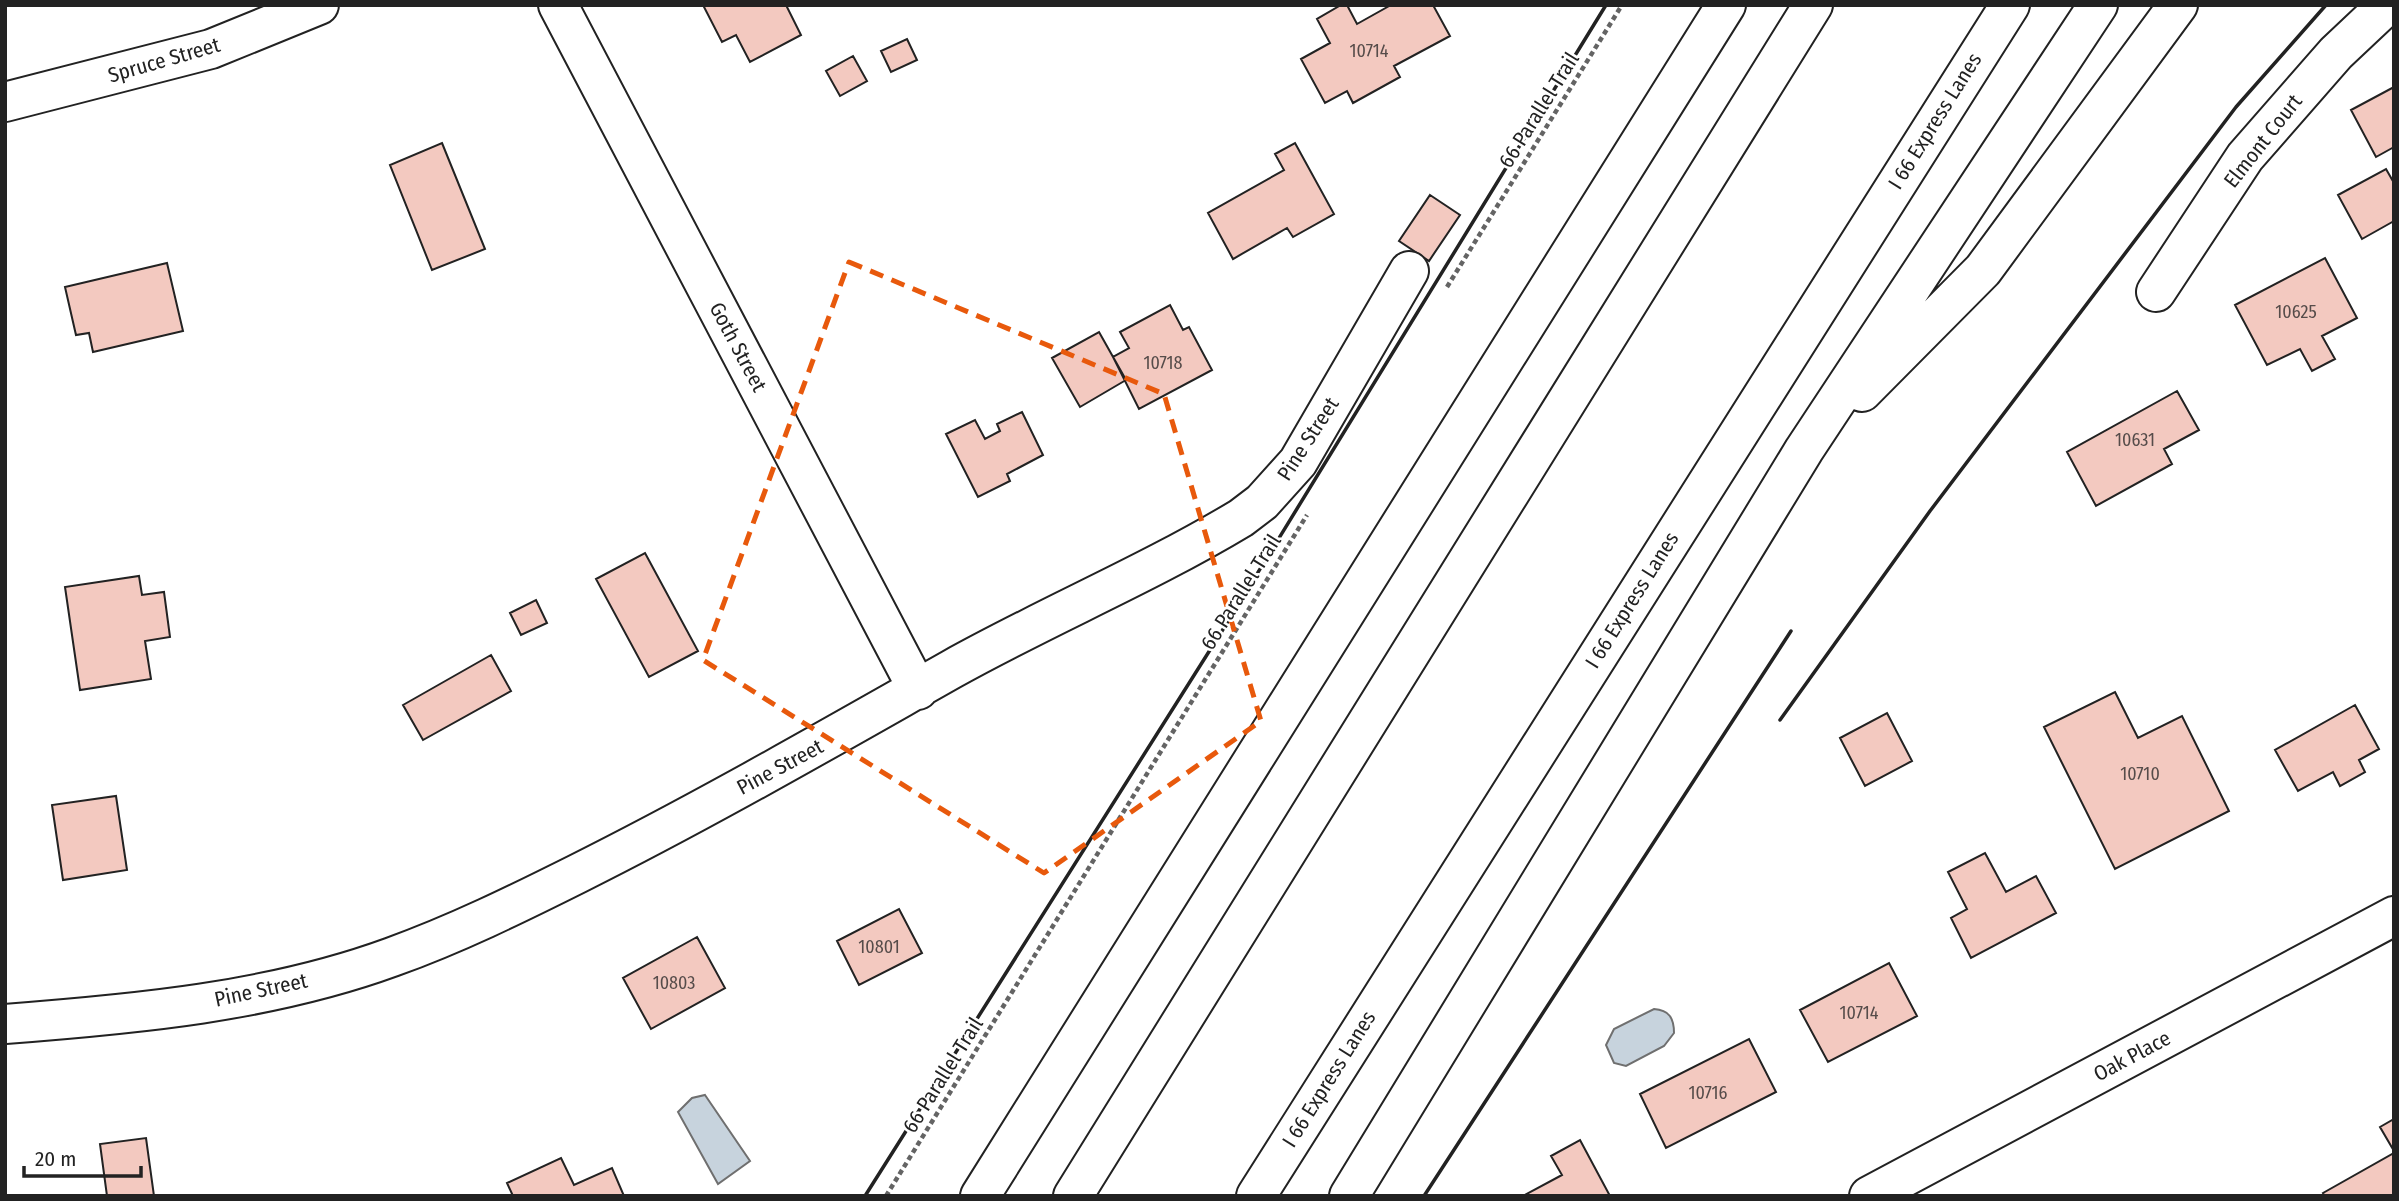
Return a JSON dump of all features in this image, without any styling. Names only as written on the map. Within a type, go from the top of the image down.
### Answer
[{"type":"main road","name":"Spruce Street","points":[[5,102],[211,49],[319,5]]},
{"type":"main road","name":"Goth Street","points":[[558,5],[918,690]]},
{"type":"main road","points":[[980,1196],[1726,5]]},
{"type":"main road","points":[[1073,1196],[1813,5]]},
{"type":"main road","name":"I 66 Express Lanes","points":[[1256,1196],[2010,5]]},
{"type":"main road","points":[[1349,1196],[1804,450],[2098,5]]},
{"type":"main road","points":[[1804,450],[1983,270],[2178,5]]},
{"type":"main road","name":"Elmont Court","points":[[2156,292],[2245,157],[2336,53],[2387,5]]},
{"type":"main road","name":"Pine Street","points":[[5,1024],[140,1013],[285,987],[389,958],[483,920],[640,843],[918,690],[1218,532],[1262,502],[1298,462],[1409,271]]},
{"type":"main road","name":"Oak Place","points":[[1869,1196],[2394,916]]},
{"type":"path","name":"66 Parallel Trail","points":[[1442,296],[1622,5]]},
{"type":"path","name":"66 Parallel Trail","points":[[886,1196],[1311,508]]},
{"type":"highlighted area","points":[[849,262],[1164,394],[1261,721],[1044,873],[703,660]]},
{"type":"shaded area","points":[[1654,1009],[1670,1016],[1674,1033],[1664,1046],[1626,1066],[1614,1063],[1606,1045],[1614,1029]]},
{"type":"shaded area","points":[[705,1095],[750,1161],[718,1184],[678,1112],[692,1098]]},
{"type":"building","points":[[703,5],[786,5],[801,35],[750,62],[736,35],[722,42]]},
{"type":"building","points":[[1341,5],[1347,5],[1357,24],[1391,5],[1433,5],[1450,36],[1394,66],[1400,77],[1353,103],[1347,91],[1325,103],[1301,59],[1330,43],[1317,19]]},
{"type":"building","points":[[907,39],[917,60],[891,72],[881,51]]},
{"type":"building","points":[[853,56],[867,81],[840,96],[826,71]]},
{"type":"building","points":[[2394,87],[2394,147],[2376,157],[2351,110]]},
{"type":"building","points":[[442,143],[485,249],[432,270],[390,165]]},
{"type":"building","points":[[1295,143],[1334,214],[1293,237],[1287,228],[1233,259],[1208,213],[1284,170],[1275,154]]},
{"type":"building","points":[[2386,169],[2394,183],[2394,221],[2362,239],[2338,195]]},
{"type":"building","points":[[1430,195],[1460,215],[1429,261],[1399,241]]},
{"type":"building","points":[[2325,258],[2357,318],[2322,336],[2335,359],[2312,371],[2300,349],[2267,365],[2235,305]]},
{"type":"building","points":[[167,263],[183,331],[93,352],[89,333],[76,335],[65,287]]},
{"type":"building","points":[[1170,305],[1183,330],[1189,327],[1212,370],[1139,409],[1113,357],[1129,348],[1120,332]]},
{"type":"building","points":[[1099,332],[1126,380],[1080,407],[1052,358]]},
{"type":"building","points":[[2177,391],[2199,430],[2164,449],[2172,464],[2096,506],[2067,452]]},
{"type":"building","points":[[1022,412],[1043,455],[1007,474],[1010,481],[978,497],[946,434],[975,420],[985,439],[1000,431],[997,424]]},
{"type":"building","points":[[645,553],[698,651],[649,677],[596,579]]},
{"type":"building","points":[[139,576],[142,595],[164,592],[170,637],[145,641],[151,679],[80,690],[65,587]]},
{"type":"building","points":[[536,600],[547,623],[521,635],[510,613]]},
{"type":"building","points":[[491,655],[511,691],[423,740],[403,705]]},
{"type":"building","points":[[2115,692],[2138,738],[2182,716],[2229,811],[2115,869],[2044,727]]},
{"type":"building","points":[[2355,705],[2379,749],[2359,760],[2365,772],[2340,786],[2333,772],[2298,791],[2275,750]]},
{"type":"building","points":[[1887,713],[1912,761],[1865,786],[1840,738]]},
{"type":"building","points":[[116,796],[127,870],[63,880],[52,805]]},
{"type":"building","points":[[1985,853],[2006,892],[2036,876],[2056,913],[1971,958],[1951,918],[1967,909],[1948,872]]},
{"type":"building","points":[[899,909],[922,953],[859,985],[837,941]]},
{"type":"building","points":[[697,937],[725,988],[651,1029],[623,978]]},
{"type":"building","points":[[1889,963],[1917,1016],[1828,1062],[1800,1010]]},
{"type":"building","points":[[1749,1039],[1776,1092],[1666,1148],[1640,1094]]},
{"type":"building","points":[[2394,1119],[2394,1151],[2380,1127]]},
{"type":"building","points":[[146,1138],[154,1196],[107,1196],[100,1144]]},
{"type":"building","points":[[1580,1140],[1610,1196],[1523,1196],[1562,1175],[1551,1156]]},
{"type":"building","points":[[2394,1153],[2394,1196],[2325,1196],[2323,1193]]},
{"type":"building","points":[[561,1158],[574,1185],[612,1168],[624,1196],[513,1196],[507,1183]]},
{"type":"wall","points":[[865,1196],[1222,631],[1606,5]]},
{"type":"wall","points":[[1780,720],[1930,511],[2236,107],[2326,5]]},
{"type":"wall","points":[[1424,1196],[1791,631]]}]
